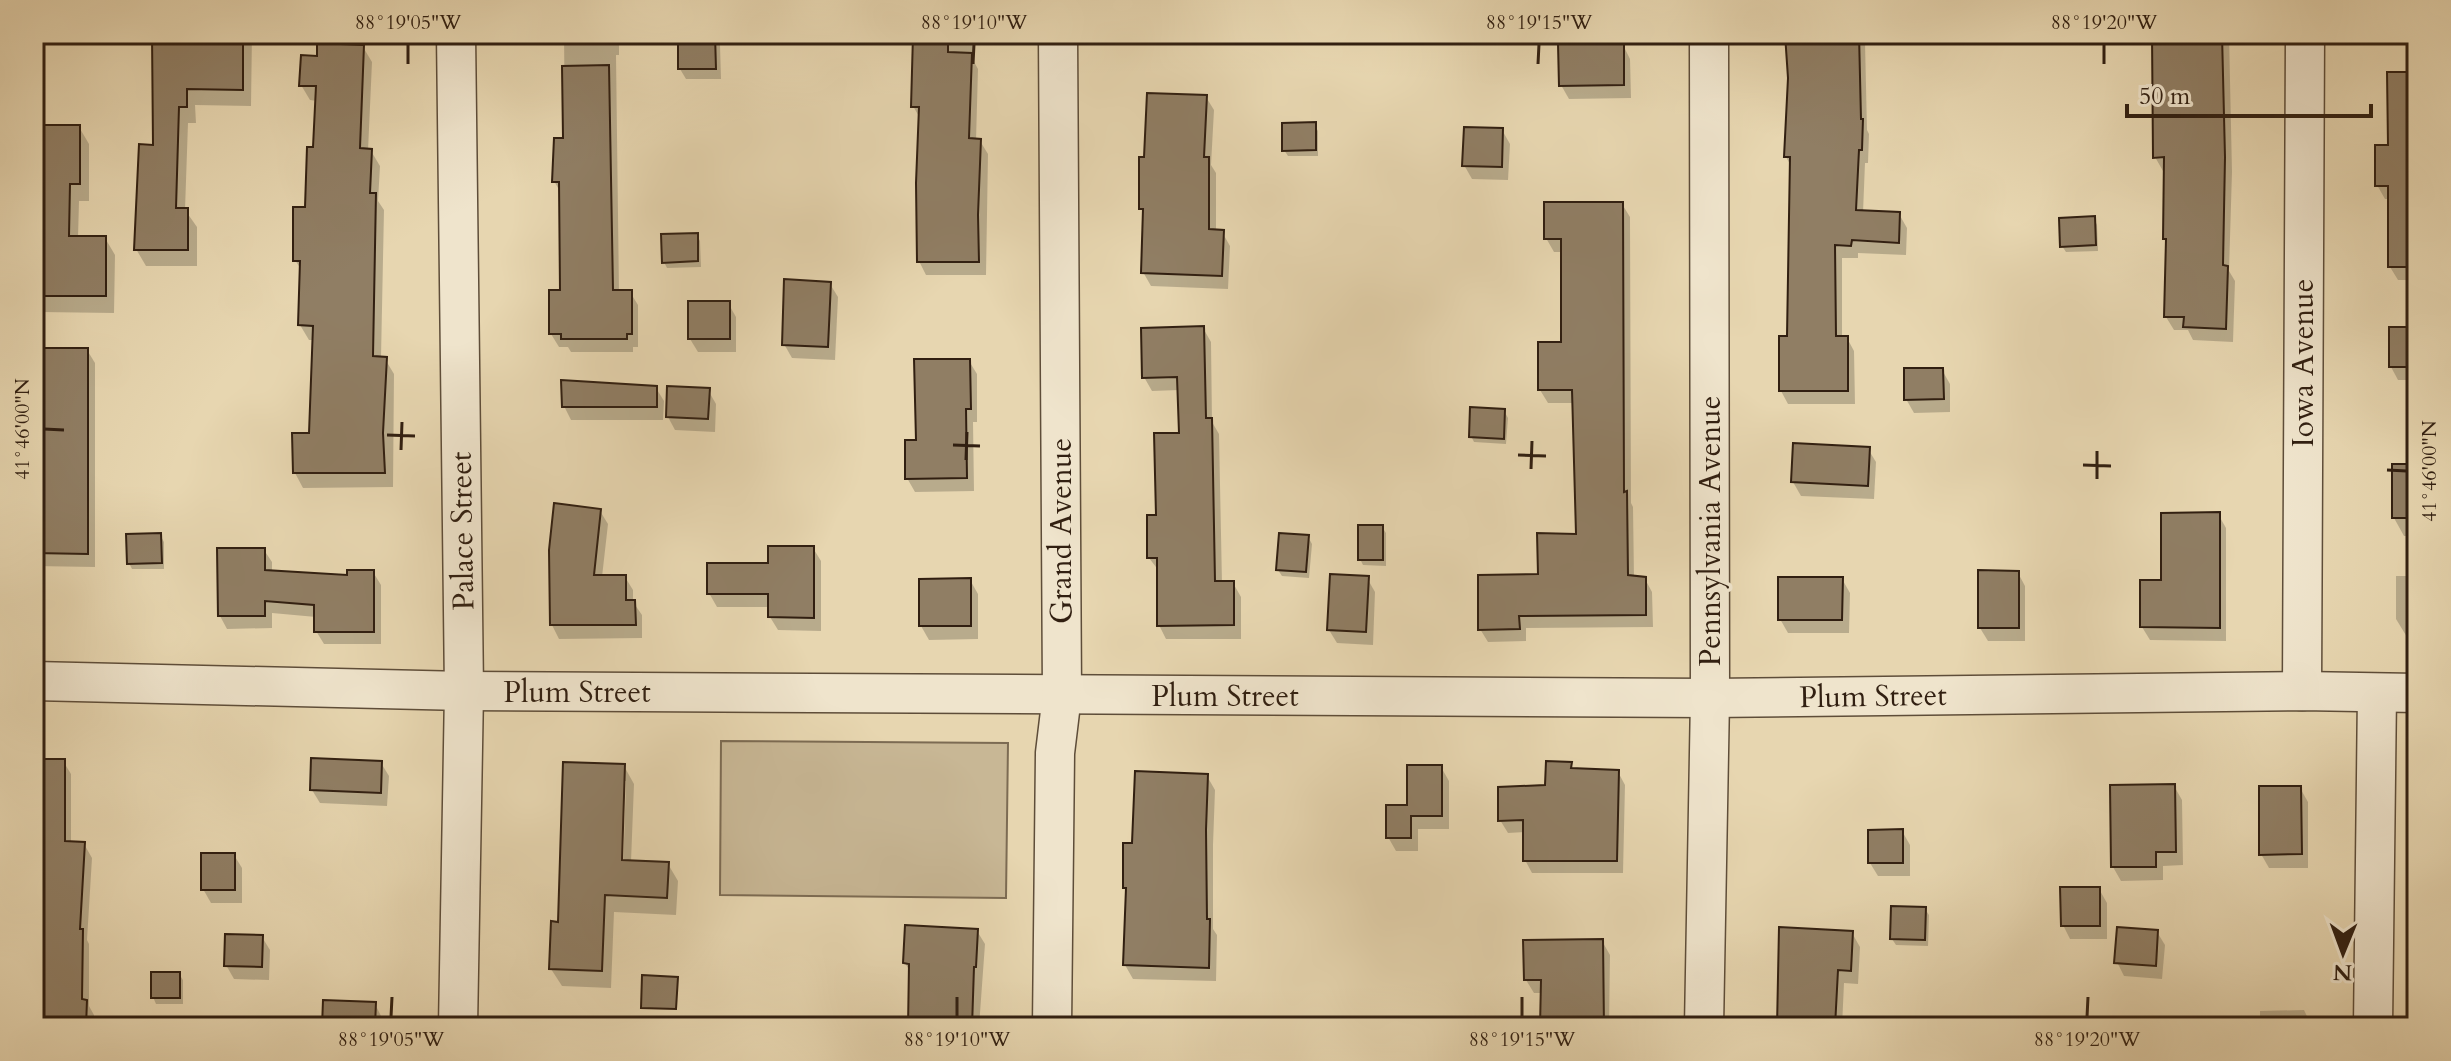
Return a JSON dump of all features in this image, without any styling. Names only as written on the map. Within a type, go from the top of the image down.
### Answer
[{"type":"street","name":"Palace Street","points":[[456,34],[464,691],[458,1027]]},
{"type":"street","name":"Grand Avenue","points":[[1052,1027],[1055,753],[1062,695],[1058,34]]},
{"type":"street","name":"Pennsylvania Avenue","points":[[1704,1027],[1710,698],[1709,34]]},
{"type":"street","name":"Iowa Avenue","points":[[2302,691],[2305,34]]},
{"type":"street","name":"Plum Street","points":[[34,681],[464,691],[1062,695],[1710,698],[2302,691],[2417,693]]},
{"type":"street","points":[[2373,1027],[2377,693]]},
{"type":"shaded area","points":[[721,741],[1008,743],[1006,898],[720,895]]},
{"type":"building","points":[[152,34],[243,34],[243,90],[187,89],[187,107],[179,107],[176,208],[188,208],[188,250],[134,250],[139,144],[153,145]]},
{"type":"building","points":[[686,34],[715,34],[716,69],[678,69],[678,39],[686,39]]},
{"type":"building","points":[[1785,34],[1859,34],[1863,119],[1856,210],[1900,212],[1899,243],[1852,240],[1851,246],[1835,245],[1836,336],[1848,336],[1848,391],[1779,391],[1779,336],[1787,336],[1790,157],[1784,157],[1788,78]]},
{"type":"building","points":[[2152,34],[2222,34],[2225,157],[2223,265],[2228,266],[2226,329],[2183,327],[2184,317],[2164,317],[2164,157],[2153,158]]},
{"type":"building","points":[[913,35],[948,36],[948,52],[972,53],[969,138],[981,139],[979,262],[917,262],[919,107],[911,107]]},
{"type":"building","points":[[317,43],[364,45],[360,148],[372,149],[370,193],[376,193],[373,356],[387,357],[383,433],[385,473],[293,473],[292,433],[309,433],[313,326],[298,325],[300,261],[293,261],[293,207],[305,207],[307,147],[313,147],[316,86],[299,86],[301,55],[317,56]]},
{"type":"building","points":[[1624,43],[1624,85],[1559,86],[1558,44]]},
{"type":"building","points":[[609,65],[613,290],[632,290],[632,334],[627,334],[627,339],[561,339],[561,334],[549,334],[549,290],[560,290],[559,182],[552,182],[554,138],[563,138],[562,66]]},
{"type":"building","points":[[2387,72],[2417,72],[2417,267],[2388,267],[2388,186],[2375,186],[2375,145],[2388,145]]},
{"type":"building","points":[[1147,93],[1207,95],[1204,157],[1209,157],[1209,229],[1224,230],[1222,276],[1141,273],[1143,209],[1139,209],[1139,157],[1144,157]]},
{"type":"building","points":[[1316,122],[1316,150],[1282,151],[1282,123]]},
{"type":"building","points":[[34,125],[80,125],[80,184],[70,184],[69,236],[106,236],[106,296],[34,296]]},
{"type":"building","points":[[1464,127],[1503,128],[1502,167],[1462,166]]},
{"type":"building","points":[[1544,202],[1623,202],[1624,492],[1627,491],[1628,575],[1646,577],[1646,615],[1519,616],[1520,629],[1478,630],[1478,575],[1538,574],[1537,533],[1576,534],[1572,390],[1538,390],[1538,342],[1561,342],[1561,239],[1544,239]]},
{"type":"building","points":[[2095,216],[2096,245],[2060,247],[2059,218]]},
{"type":"building","points":[[698,233],[698,261],[662,263],[661,234]]},
{"type":"building","points":[[784,279],[831,282],[828,347],[782,345]]},
{"type":"building","points":[[688,301],[730,301],[730,339],[688,339]]},
{"type":"building","points":[[1204,326],[1206,418],[1212,418],[1215,581],[1234,581],[1234,625],[1157,626],[1157,558],[1147,558],[1147,515],[1156,515],[1154,433],[1179,433],[1177,377],[1142,378],[1141,328]]},
{"type":"building","points":[[2389,327],[2417,327],[2417,367],[2389,367]]},
{"type":"building","points":[[34,348],[88,348],[88,554],[34,553]]},
{"type":"building","points":[[914,359],[970,359],[971,409],[966,409],[967,478],[905,479],[905,440],[916,440]]},
{"type":"building","points":[[1904,368],[1943,368],[1944,399],[1904,400]]},
{"type":"building","points":[[561,380],[657,386],[657,407],[562,407]]},
{"type":"building","points":[[667,386],[710,388],[708,419],[666,417]]},
{"type":"building","points":[[1470,407],[1505,409],[1504,439],[1469,437]]},
{"type":"building","points":[[1793,443],[1870,447],[1868,486],[1791,482]]},
{"type":"building","points":[[2392,464],[2417,464],[2417,518],[2392,518]]},
{"type":"building","points":[[554,503],[601,509],[594,575],[626,575],[626,600],[635,600],[636,625],[550,625],[549,550]]},
{"type":"building","points":[[2220,512],[2220,628],[2140,627],[2140,580],[2161,580],[2161,513]]},
{"type":"building","points":[[1358,525],[1383,525],[1383,560],[1358,560]]},
{"type":"building","points":[[161,533],[162,563],[127,564],[126,534]]},
{"type":"building","points":[[1279,533],[1309,535],[1306,572],[1276,570]]},
{"type":"building","points":[[768,546],[814,546],[814,618],[768,617],[768,594],[707,594],[707,563],[768,563]]},
{"type":"building","points":[[217,548],[265,548],[265,570],[347,575],[347,570],[374,570],[374,632],[314,632],[314,605],[265,601],[265,616],[218,616]]},
{"type":"building","points":[[1978,570],[2019,571],[2019,628],[1978,628]]},
{"type":"building","points":[[1330,574],[1369,576],[1366,632],[1327,630]]},
{"type":"building","points":[[1778,577],[1843,577],[1842,620],[1778,620]]},
{"type":"building","points":[[971,578],[971,626],[919,626],[919,579]]},
{"type":"building","points":[[311,758],[382,761],[381,793],[310,790]]},
{"type":"building","points":[[34,759],[65,759],[65,841],[85,842],[80,929],[83,929],[82,999],[87,1000],[86,1027],[34,1027]]},
{"type":"building","points":[[1546,761],[1572,762],[1571,768],[1619,770],[1617,861],[1523,861],[1523,820],[1498,821],[1498,787],[1545,785]]},
{"type":"building","points":[[563,762],[625,764],[622,860],[669,862],[667,898],[605,895],[602,971],[549,969],[551,921],[558,922]]},
{"type":"building","points":[[1407,765],[1442,765],[1442,816],[1411,816],[1411,838],[1386,838],[1386,805],[1407,805]]},
{"type":"building","points":[[1135,771],[1208,774],[1209,968],[1123,965],[1126,888],[1123,888],[1123,843],[1132,843]]},
{"type":"building","points":[[2175,784],[2176,852],[2156,852],[2156,867],[2111,867],[2110,785]]},
{"type":"building","points":[[2259,786],[2301,786],[2302,854],[2259,855]]},
{"type":"building","points":[[1903,829],[1903,863],[1868,863],[1868,830]]},
{"type":"building","points":[[201,853],[235,853],[235,890],[201,890]]},
{"type":"building","points":[[2060,887],[2100,887],[2100,926],[2061,926]]},
{"type":"building","points":[[1891,906],[1926,907],[1925,940],[1890,939]]},
{"type":"building","points":[[905,925],[978,929],[972,1027],[908,1027],[909,964],[903,963]]},
{"type":"building","points":[[1779,927],[1853,931],[1851,971],[1838,970],[1835,1027],[1777,1027]]},
{"type":"building","points":[[2117,927],[2158,930],[2156,966],[2114,963]]},
{"type":"building","points":[[225,934],[263,935],[262,967],[224,966]]},
{"type":"building","points":[[1603,939],[1604,1027],[1540,1027],[1541,980],[1524,980],[1523,940]]},
{"type":"building","points":[[151,972],[180,972],[180,998],[151,998]]},
{"type":"building","points":[[642,975],[678,977],[676,1009],[641,1008]]},
{"type":"building","points":[[323,1000],[376,1002],[375,1027],[322,1027]]}]
